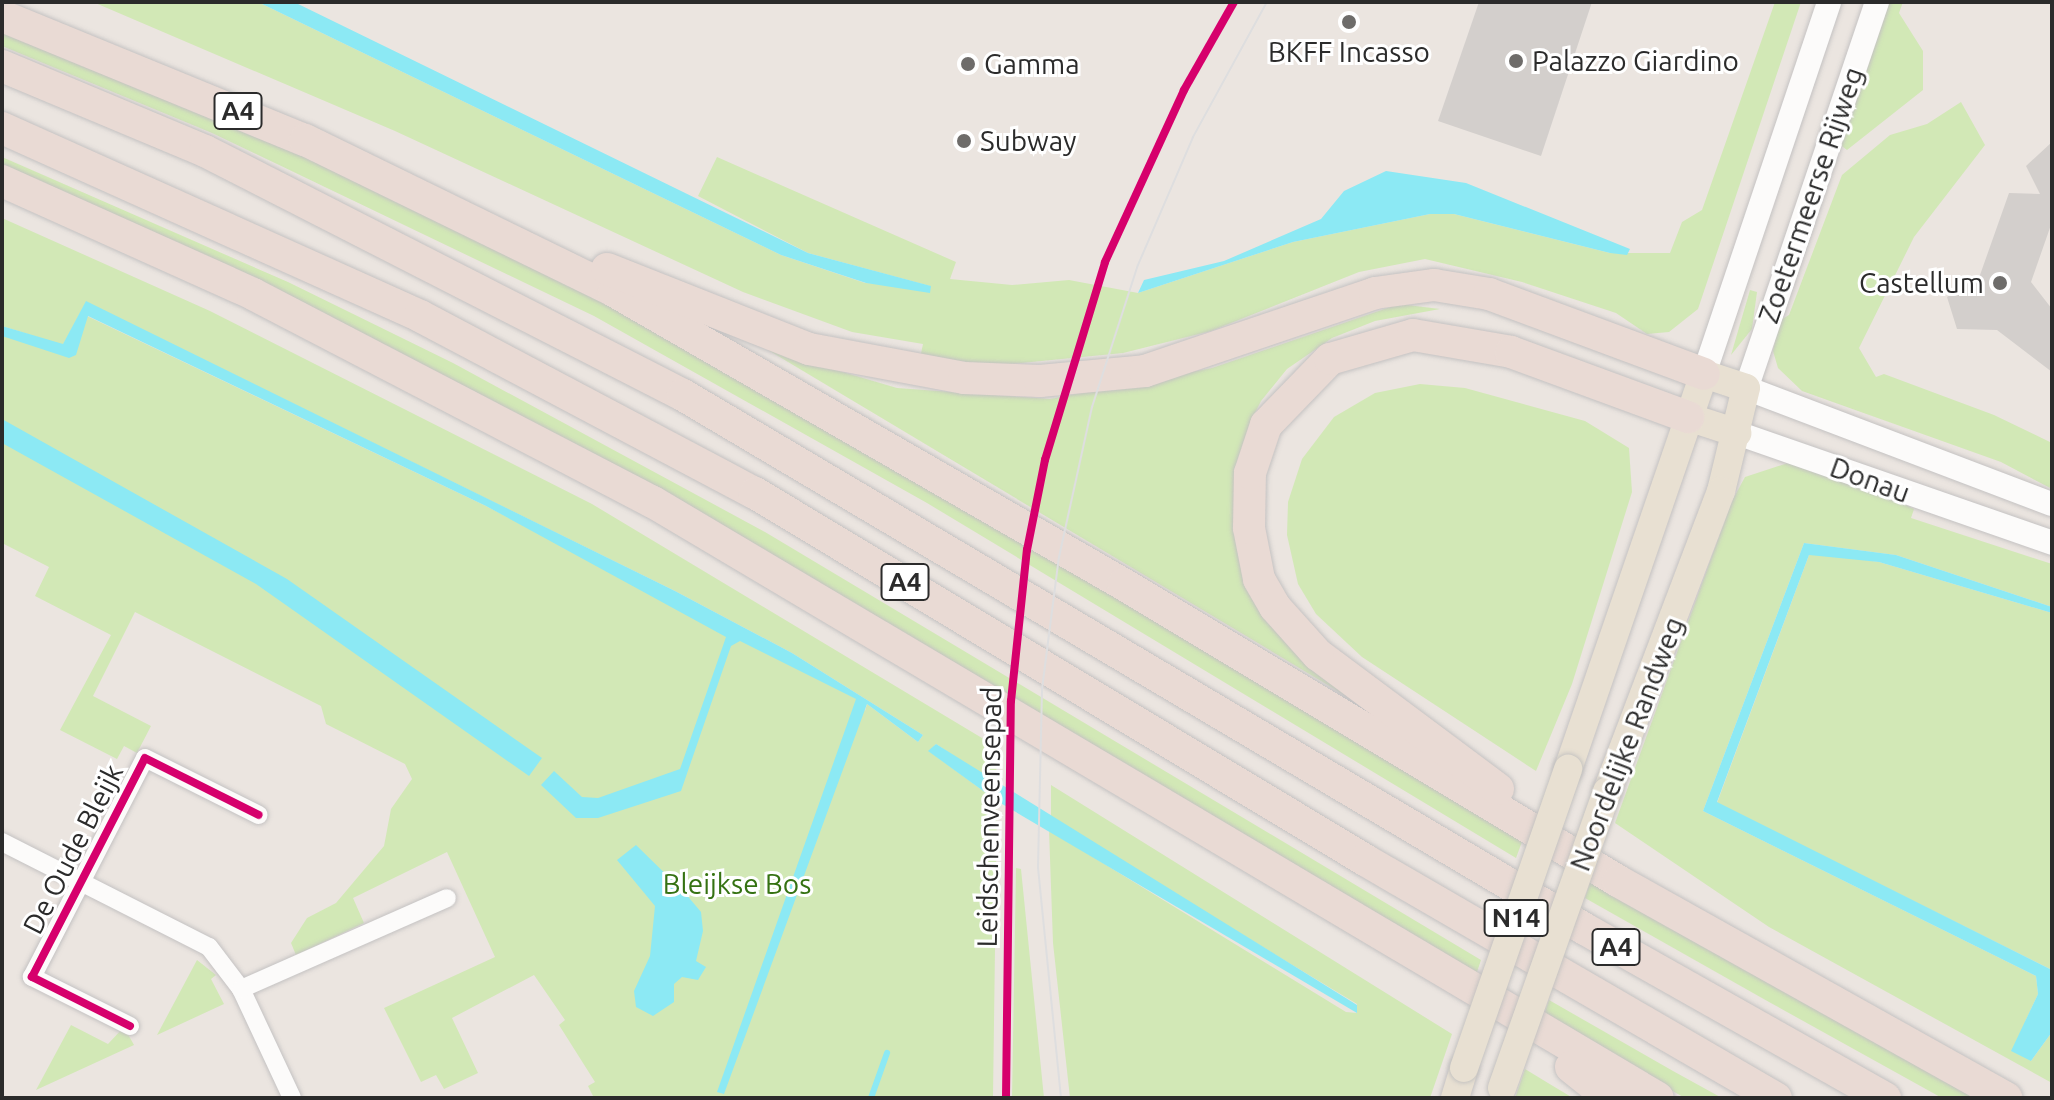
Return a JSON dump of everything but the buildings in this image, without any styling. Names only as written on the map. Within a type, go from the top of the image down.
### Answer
[{"type":"highway","name":"A4","points":[[2,16],[201,95],[469,216],[776,338],[927,374],[1040,381],[1145,371],[1375,293],[1434,285],[1489,294],[1704,374]]},
{"type":"highway","name":"A4","points":[[2,66],[205,151],[683,395],[1583,928],[1885,1098]]},
{"type":"highway","name":"A4","points":[[2,128],[407,309],[755,493],[1365,860],[1776,1098]]},
{"type":"highway","name":"A4","points":[[2,181],[253,294],[641,495],[1658,1098]]},
{"type":"highway","name":"A4","points":[[469,216],[780,384],[1618,881],[2007,1098]]},
{"type":"highway","name":"A4","points":[[1618,881],[1338,670],[1285,621],[1253,556],[1250,473],[1266,425],[1317,370],[1350,350],[1413,335],[1511,352],[1688,417]]},
{"type":"highway","name":"A4","points":[[1471,989],[1610,1098]]},
{"type":"main road","name":"Zoetermeerse Rijweg","points":[[1704,374],[1829,2]]},
{"type":"main road","name":"Zoetermeerse Rijweg","points":[[1746,388],[1877,2]]},
{"type":"main road","name":"Donau","points":[[1704,374],[2052,504]]},
{"type":"main road","name":"Noordelijke Randweg","points":[[1455,1098],[1704,374]]},
{"type":"main road","name":"Noordelijke Randweg","points":[[1501,1093],[1607,791],[1673,625],[1737,433],[1746,388]]},
{"type":"main road","name":"Donau","points":[[1688,417],[2052,543]]},
{"type":"street","name":"De Oude Bleijk","points":[[130,1026],[32,977],[83,884],[145,758],[259,815]]},
{"type":"street","name":"De Oude Bleijk","points":[[2,842],[209,947],[241,989],[292,1098]]},
{"type":"street","points":[[241,989],[447,898]]},
{"type":"green space","points":[[93,2],[258,2],[781,255],[865,283],[930,286],[808,253],[698,196],[717,157],[956,262],[950,279],[1012,285],[1069,280],[1138,293],[1293,242],[1430,214],[1454,214],[1610,253],[1670,253],[1682,222],[1702,210],[1775,2],[1801,2],[1698,309],[1669,332],[1647,334],[1616,313],[1522,282],[1425,259],[1359,272],[1211,331],[1123,353],[1001,365],[920,358],[923,344],[852,332],[743,292],[395,131]]},
{"type":"green space","points":[[1889,2],[1903,2],[1899,13],[1923,51],[1923,90],[1847,150],[1839,144]]},
{"type":"green space","points":[[2,29],[171,97],[430,213],[718,362],[1523,839],[1516,858],[927,503],[594,316],[212,133],[2,46]]},
{"type":"green space","points":[[1961,102],[1985,145],[1914,237],[1859,348],[1876,377],[1884,374],[1994,415],[2052,443],[2052,489],[2001,462],[1802,391],[1778,368],[1773,351],[1779,321],[1789,315],[1842,175],[1890,135],[1927,124]]},
{"type":"green space","points":[[2,157],[288,282],[453,363],[765,532],[1481,960],[1475,978],[868,613],[2,167]]},
{"type":"green space","name":"Bleijkse Bos","points":[[2,218],[210,311],[592,504],[997,747],[996,784],[936,744],[929,751],[997,801],[993,1098],[594,1098],[588,1086],[595,1082],[559,1025],[565,1020],[534,975],[452,1018],[478,1073],[444,1089],[436,1075],[421,1082],[384,1008],[495,957],[447,852],[353,898],[364,923],[296,955],[291,943],[307,918],[336,903],[384,846],[391,809],[412,779],[405,764],[326,724],[321,706],[135,612],[93,696],[151,726],[137,753],[124,746],[117,759],[60,730],[111,635],[35,596],[49,567],[2,543],[2,335],[72,354],[87,316],[486,506],[857,699],[865,711],[867,704],[918,742],[923,735],[792,653],[675,591],[86,302],[63,345],[2,326]]},
{"type":"green space","points":[[1750,290],[1757,292],[1752,329],[1731,355]]},
{"type":"green space","points":[[1399,304],[1440,309],[1375,321],[1332,338],[1287,369],[1261,401],[1252,419],[1238,541],[1383,718],[768,350],[897,388],[1050,399],[1212,368]]},
{"type":"green space","points":[[1420,384],[1465,388],[1585,421],[1629,448],[1632,492],[1572,684],[1536,771],[1362,657],[1316,614],[1298,584],[1287,535],[1288,502],[1302,459],[1334,417],[1375,393]]},
{"type":"green space","points":[[1788,463],[1872,488],[1914,509],[1911,518],[2052,564],[2052,607],[1896,555],[1804,543],[1703,811],[2036,976],[2038,994],[2025,1022],[2031,1061],[2052,1032],[2052,1083],[1769,927],[1615,823],[1732,501],[1745,477]]},
{"type":"green space","points":[[1819,553],[1879,562],[2052,613],[2052,970],[1717,803],[1809,555]]},
{"type":"green space","points":[[1051,785],[1452,1034],[1430,1098],[1070,1098],[1053,943],[1049,830],[1346,1012],[1357,1013],[1357,1004],[1051,819]]},
{"type":"green space","points":[[1016,868],[1021,869],[1044,1098],[1012,1098]]},
{"type":"green space","points":[[1591,879],[1983,1098],[1942,1098],[1769,1002],[1585,898]]},
{"type":"green space","points":[[197,960],[216,975],[211,979],[224,1004],[157,1035]]},
{"type":"green space","points":[[1549,1000],[1722,1098],[1685,1098],[1590,1045],[1543,1018]]},
{"type":"green space","points":[[71,1025],[108,1044],[124,1027],[134,1045],[36,1090]]},
{"type":"green space","points":[[1525,1069],[1548,1083],[1573,1098],[1515,1098]]},
{"type":"water","points":[[258,2],[294,2],[808,253],[931,286],[930,293],[866,283],[781,255]]},
{"type":"water","points":[[1386,171],[1466,183],[1630,249],[1627,255],[1610,253],[1454,214],[1430,214],[1293,242],[1138,293],[1144,280],[1224,261],[1321,219],[1344,191]]},
{"type":"water","points":[[86,301],[675,591],[792,653],[923,735],[918,742],[867,704],[724,1094],[717,1092],[856,699],[740,641],[731,646],[681,791],[598,818],[576,818],[541,785],[554,771],[582,797],[598,798],[680,769],[726,637],[486,506],[88,316],[76,355],[69,358],[2,336],[2,326],[63,344]]},
{"type":"water","points":[[2,419],[287,579],[542,758],[529,776],[256,584],[2,443]]},
{"type":"water","points":[[1804,543],[1896,555],[2052,607],[2052,613],[1879,562],[1809,555],[1717,802],[2052,970],[2052,1032],[2031,1061],[2011,1051],[2038,994],[2036,976],[1703,811]]},
{"type":"water","points":[[936,744],[1357,1005],[1357,1013],[997,801],[928,751]]},
{"type":"water","points":[[636,845],[701,912],[703,931],[696,961],[706,967],[698,980],[682,977],[674,984],[674,1002],[653,1016],[636,1007],[634,991],[650,956],[655,906],[617,860]]},
{"type":"waterway","points":[[871,1098],[887,1053]]},
{"type":"tram line","points":[[1061,1098],[1038,867],[1042,689],[1059,557],[1092,407],[1138,265],[1193,137],[1267,2]]},
{"type":"cycle path","name":"Leidschenveensepad","points":[[1006,1098],[1011,701],[1027,550],[1045,460],[1105,262],[1184,90],[1234,2]]},
{"type":"cycle path","points":[[130,1026],[32,977],[145,758],[259,815]]},
{"type":"place","name":"BKFF Incasso","points":[[1349,22]]},
{"type":"place","name":"Palazzo Giardino","points":[[1516,61]]},
{"type":"place","name":"Gamma","points":[[968,64]]},
{"type":"place","name":"Subway","points":[[964,141]]},
{"type":"place","name":"Castellum","points":[[2000,283]]}]
